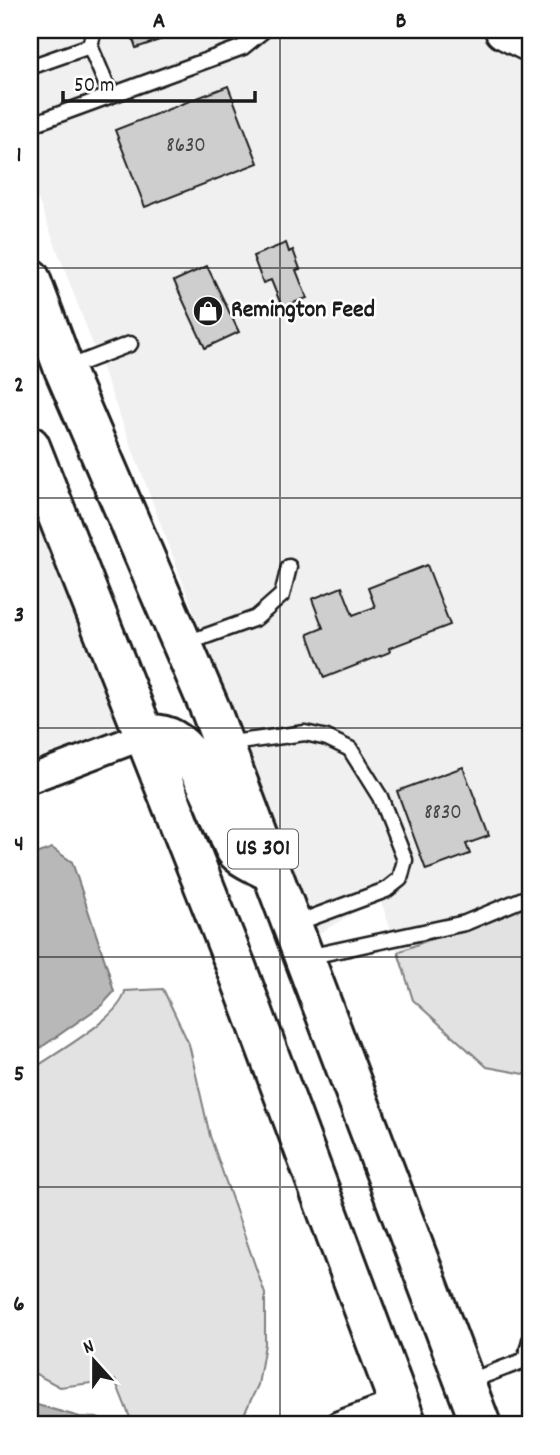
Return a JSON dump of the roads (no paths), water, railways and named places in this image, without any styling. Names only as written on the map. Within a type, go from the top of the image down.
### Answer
[{"type":"main road","points":[[504,30],[530,43]]},
{"type":"main road","name":"US 301","points":[[30,278],[64,369],[223,744],[481,1425]]},
{"type":"main road","name":"US 301","points":[[30,446],[237,970],[403,1414]]},
{"type":"main road","points":[[146,735],[156,733],[189,753],[205,779],[237,852],[272,874]]},
{"type":"street","points":[[30,779],[146,735]]},
{"type":"street","points":[[339,1425],[403,1414]]},
{"type":"lane","points":[[94,30],[90,46],[111,96]]},
{"type":"lane","points":[[30,125],[243,47],[264,30]]},
{"type":"lane","points":[[30,66],[90,46]]},
{"type":"lane","points":[[64,369],[130,344]]},
{"type":"lane","points":[[182,645],[256,618],[282,595],[289,567]]},
{"type":"lane","points":[[223,744],[305,733],[327,737],[350,750],[380,797],[405,860],[400,879],[386,890],[299,941]]},
{"type":"lane","points":[[299,941],[465,923],[530,896]]},
{"type":"lane","points":[[465,1382],[528,1362],[530,1340]]},
{"type":"place","name":"Remington Feed","points":[[208,311]]}]
